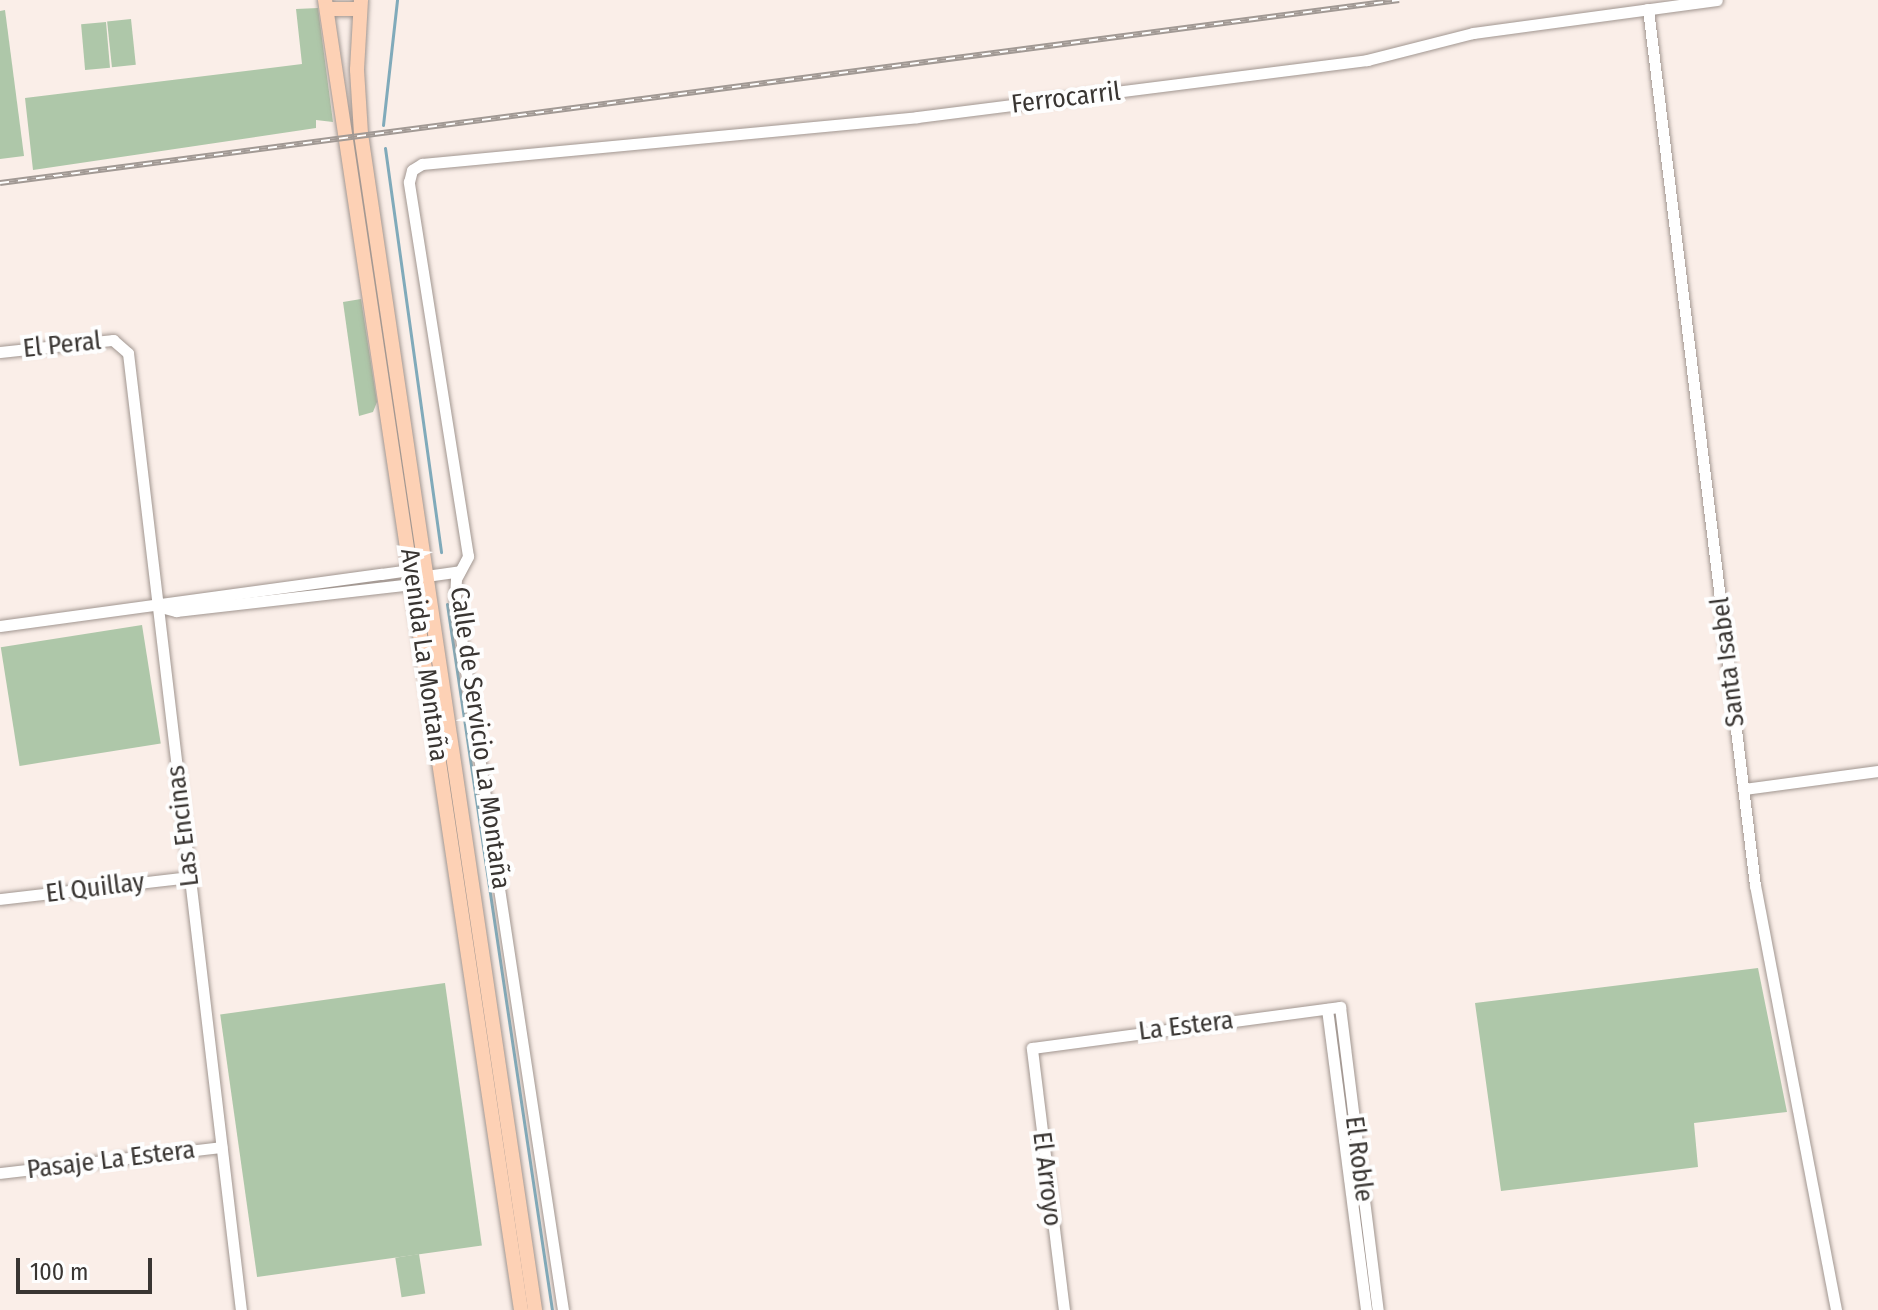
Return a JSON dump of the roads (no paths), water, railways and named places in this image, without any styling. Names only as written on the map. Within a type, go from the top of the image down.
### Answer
[{"type":"main road","points":[[326,4],[360,4]]},
{"type":"main road","name":"Avenida La Montaña","points":[[326,4],[535,1310]]},
{"type":"main road","name":"Avenida La Montaña","points":[[360,4],[361,134],[417,577],[521,1310]]},
{"type":"street","name":"Ferrocarril","points":[[412,170],[437,162],[917,117],[1367,60],[1473,33],[1717,0]]},
{"type":"street","name":"Santa Isabel","points":[[1648,9],[1755,885],[1836,1310]]},
{"type":"street","name":"Calle de Servicio La Montaña","points":[[412,170],[409,185],[468,556],[460,571],[455,598],[563,1310]]},
{"type":"street","name":"El Peral","points":[[0,352],[108,340],[123,344]]},
{"type":"street","name":"Las Encinas","points":[[123,344],[241,1310]]},
{"type":"street","points":[[0,626],[157,606],[175,598],[460,571]]},
{"type":"street","points":[[1744,789],[1878,771]]},
{"type":"street","name":"El Quillay","points":[[0,899],[189,877]]},
{"type":"street","name":"La Estera","points":[[1032,1048],[1340,1007]]},
{"type":"street","name":"El Roble","points":[[1340,1007],[1378,1310]]},
{"type":"street","name":"El Roble","points":[[1327,1009],[1366,1310]]},
{"type":"street","name":"El Arroyo","points":[[1032,1048],[1064,1310]]},
{"type":"street","name":"Pasaje La Estera","points":[[0,1173],[221,1147]]},
{"type":"waterway","points":[[383,125],[397,0]]},
{"type":"waterway","points":[[385,148],[441,552]]},
{"type":"waterway","points":[[447,604],[552,1310]]},
{"type":"railway","points":[[0,183],[1399,0]]}]
